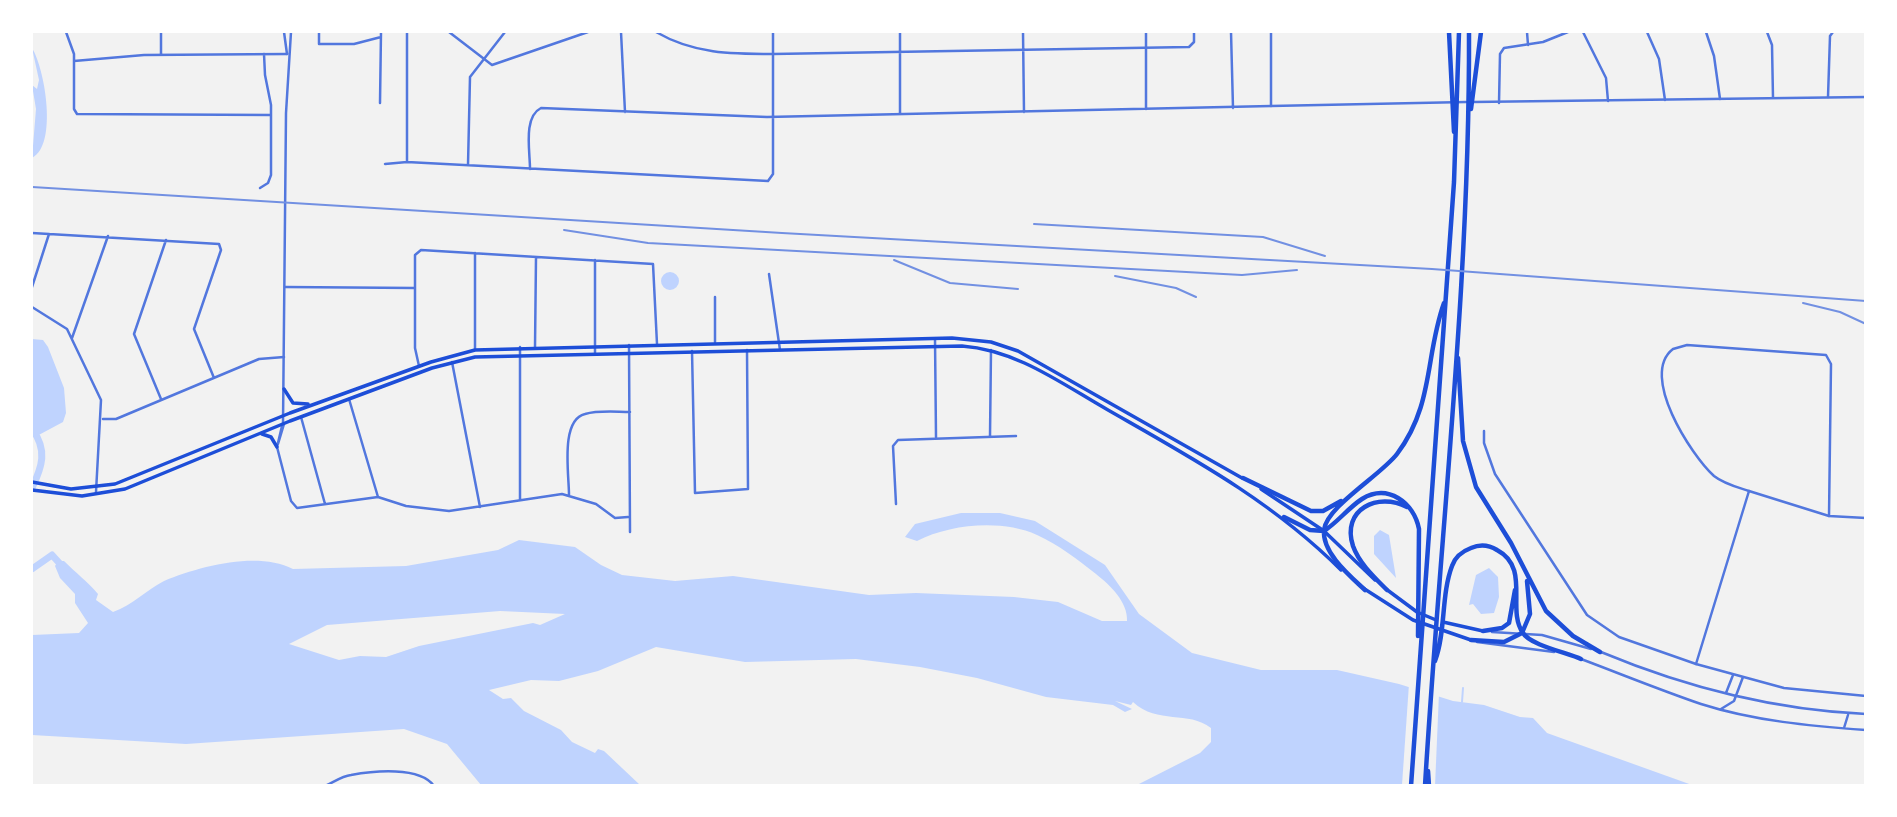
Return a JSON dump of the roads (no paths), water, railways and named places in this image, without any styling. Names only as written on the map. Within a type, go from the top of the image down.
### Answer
[{"type":"highway","points":[[1449,32],[1454,182]]},
{"type":"highway","points":[[1420,604],[1454,182],[1459,32]]},
{"type":"highway","points":[[1427,786],[1435,610],[1457,351],[1470,116],[1469,32]]},
{"type":"highway","points":[[1470,116],[1476,92],[1481,32]]},
{"type":"highway","points":[[1365,590],[1332,553],[1324,531],[1331,514],[1395,457],[1417,420],[1428,387],[1439,316],[1446,296]]},
{"type":"highway","points":[[1457,351],[1461,371],[1461,431],[1469,468],[1484,501],[1549,614],[1573,636],[1600,652]]},
{"type":"highway","points":[[1243,478],[1314,512],[1330,508],[1360,489]]},
{"type":"highway","points":[[1284,517],[1310,530],[1324,531],[1360,501],[1374,495],[1400,498],[1415,515],[1420,537],[1419,672],[1410,786]]},
{"type":"highway","points":[[1387,590],[1355,551],[1351,537],[1353,519],[1368,504],[1381,500],[1401,504],[1415,515]]},
{"type":"highway","points":[[1433,668],[1442,642],[1452,567],[1467,550],[1485,545],[1499,550],[1509,561],[1515,575],[1522,633],[1530,640],[1581,659]]},
{"type":"highway","points":[[1471,640],[1504,642],[1522,633],[1529,620],[1531,603],[1521,563]]},
{"type":"highway","points":[[1483,631],[1502,628],[1510,621],[1515,575]]},
{"type":"main road","points":[[32,482],[71,489],[96,488],[131,479],[313,404],[419,366],[475,350],[779,341],[935,338],[979,340],[1018,351],[1243,478],[1324,531],[1387,590],[1421,614],[1483,631]]},
{"type":"main road","points":[[33,491],[61,496],[96,495],[133,486],[257,434],[452,362],[520,355],[936,346],[991,351],[1015,358],[1039,371],[1250,493],[1284,517],[1365,590],[1413,620],[1471,640]]},
{"type":"main road","points":[[284,389],[296,405],[313,404]]},
{"type":"main road","points":[[257,434],[270,435],[277,447]]},
{"type":"street","points":[[66,32],[72,43],[76,113],[271,115]]},
{"type":"street","points":[[161,32],[161,55]]},
{"type":"street","points":[[284,32],[287,54],[284,415],[277,447],[293,506],[378,497],[406,506],[428,506],[442,511],[569,495],[596,504],[615,518],[628,517]]},
{"type":"street","points":[[287,54],[291,32]]},
{"type":"street","points":[[319,32],[319,44],[357,44],[370,37],[381,37]]},
{"type":"street","points":[[380,103],[381,32]]},
{"type":"street","points":[[407,32],[407,162]]},
{"type":"street","points":[[449,32],[482,59],[497,65],[588,32]]},
{"type":"street","points":[[468,165],[469,82],[482,59],[505,32]]},
{"type":"street","points":[[621,32],[625,112]]},
{"type":"street","points":[[656,32],[685,46],[705,51],[773,54],[1193,45],[1194,32]]},
{"type":"street","points":[[385,164],[407,162],[771,179],[773,32]]},
{"type":"street","points":[[900,32],[900,114]]},
{"type":"street","points":[[1023,32],[1024,112]]},
{"type":"street","points":[[1146,32],[1146,109]]},
{"type":"street","points":[[1231,32],[1233,108]]},
{"type":"street","points":[[1270,32],[1271,106]]},
{"type":"street","points":[[1527,32],[1528,45]]},
{"type":"street","points":[[1499,103],[1500,54],[1504,48],[1528,45],[1568,32]]},
{"type":"street","points":[[1583,32],[1606,78],[1608,101]]},
{"type":"street","points":[[1647,32],[1658,59],[1665,100]]},
{"type":"street","points":[[1706,32],[1714,56],[1720,99]]},
{"type":"street","points":[[1767,32],[1772,45],[1773,98]]},
{"type":"street","points":[[1828,97],[1830,36],[1833,32]]},
{"type":"street","points":[[260,188],[268,183],[271,115],[264,54]]},
{"type":"street","points":[[74,61],[161,55],[287,54]]},
{"type":"street","points":[[530,169],[530,122],[537,110],[772,117],[1866,97]]},
{"type":"street","points":[[32,233],[166,240],[220,246],[194,329],[214,378]]},
{"type":"street","points":[[32,287],[50,234]]},
{"type":"street","points":[[72,338],[108,236]]},
{"type":"street","points":[[162,399],[134,334],[166,240]]},
{"type":"street","points":[[419,366],[415,348],[417,252],[475,253],[655,265],[657,344]]},
{"type":"street","points":[[475,253],[475,350]]},
{"type":"street","points":[[535,347],[536,257]]},
{"type":"street","points":[[595,260],[595,353]]},
{"type":"street","points":[[769,274],[780,350]]},
{"type":"street","points":[[285,287],[415,288]]},
{"type":"street","points":[[715,297],[715,343]]},
{"type":"street","points":[[32,307],[58,321],[72,338],[101,400],[96,495]]},
{"type":"street","points":[[935,338],[936,437]]},
{"type":"street","points":[[629,345],[630,532]]},
{"type":"street","points":[[1829,516],[1829,359],[1819,353],[1687,345],[1669,352],[1662,366],[1662,385],[1669,409],[1713,474],[1724,483],[1829,516],[1866,518]]},
{"type":"street","points":[[520,347],[520,500]]},
{"type":"street","points":[[692,351],[695,493],[748,489],[747,350]]},
{"type":"street","points":[[990,436],[991,351]]},
{"type":"street","points":[[102,419],[116,419],[260,359],[284,357]]},
{"type":"street","points":[[452,362],[480,507]]},
{"type":"street","points":[[349,399],[378,497]]},
{"type":"street","points":[[569,495],[569,433],[574,421],[587,413],[630,412]]},
{"type":"street","points":[[302,417],[325,504]]},
{"type":"street","points":[[1484,431],[1484,443],[1495,474],[1587,615],[1619,637],[1733,675],[1793,690],[1866,696]]},
{"type":"street","points":[[896,504],[893,446],[896,441],[936,437],[1016,436]]},
{"type":"street","points":[[1696,664],[1749,491]]},
{"type":"street","points":[[1483,631],[1522,633],[1583,646],[1665,677],[1737,697],[1866,714]]},
{"type":"street","points":[[1471,640],[1547,650],[1581,659],[1654,688],[1721,709],[1767,719],[1866,730]]},
{"type":"street","points":[[1726,694],[1733,675]]},
{"type":"street","points":[[1721,709],[1737,697],[1743,677]]},
{"type":"street","points":[[1844,728],[1848,713]]},
{"type":"street","points":[[325,786],[352,774],[372,773],[419,774],[433,786]]},
{"type":"street","points":[[110,786],[176,786]]},
{"type":"water","points":[[32,48],[45,89],[47,123],[40,150],[32,158],[36,109],[32,85],[37,89],[39,80]]},
{"type":"water","points":[[666,272],[674,272],[679,281],[677,288],[666,290],[661,285],[661,277]]},
{"type":"water","points":[[32,339],[43,340],[48,347],[64,388],[66,413],[63,422],[35,437],[32,436]]},
{"type":"water","points":[[961,513],[1000,513],[1035,521],[1105,565],[1139,614],[1192,653],[1261,670],[1337,670],[1399,684],[1453,701],[1484,705],[1520,717],[1533,718],[1547,733],[1692,785],[1137,785],[1200,753],[1211,742],[1211,728],[1193,720],[1152,713],[1133,702],[1131,705],[1115,701],[1132,709],[1125,712],[1113,705],[1046,697],[977,678],[920,667],[856,659],[745,662],[656,647],[598,671],[559,681],[531,680],[489,690],[503,699],[511,698],[524,711],[561,730],[572,742],[595,753],[598,749],[604,751],[640,785],[481,785],[447,744],[404,729],[186,744],[32,735],[32,635],[79,633],[88,623],[75,603],[75,594],[60,578],[55,566],[58,561],[64,561],[90,585],[98,594],[96,600],[113,612],[164,581],[211,566],[263,561],[293,569],[406,566],[498,550],[519,540],[575,547],[601,565],[622,575],[675,581],[733,576],[869,595],[916,593],[1014,597],[1058,602],[1102,621],[1127,621],[1125,607],[1107,583],[1068,553],[1037,535],[992,525],[960,527],[917,541],[905,537],[915,524]],"holes":[[[500,611],[565,614],[540,625],[533,623],[419,646],[386,657],[360,656],[339,660],[289,644],[327,625]]]},
{"type":"water","points":[[1380,530],[1389,535],[1396,578],[1374,554],[1374,536]]},
{"type":"water","points":[[1489,568],[1498,577],[1499,597],[1494,613],[1481,614],[1473,604],[1469,605],[1476,575]]},
{"type":"waterway","points":[[32,429],[42,451],[32,488]]},
{"type":"waterway","points":[[32,569],[52,555],[62,566]]},
{"type":"waterway","points":[[1462,702],[1463,688]]},
{"type":"railway","points":[[32,187],[1432,269],[1866,301]]},
{"type":"railway","points":[[1034,224],[1263,237],[1325,256]]},
{"type":"railway","points":[[564,230],[648,243],[1242,275],[1297,270]]},
{"type":"railway","points":[[894,260],[950,283],[1018,289]]},
{"type":"railway","points":[[1115,276],[1176,288],[1196,297]]},
{"type":"railway","points":[[1803,303],[1840,312],[1866,324]]}]
